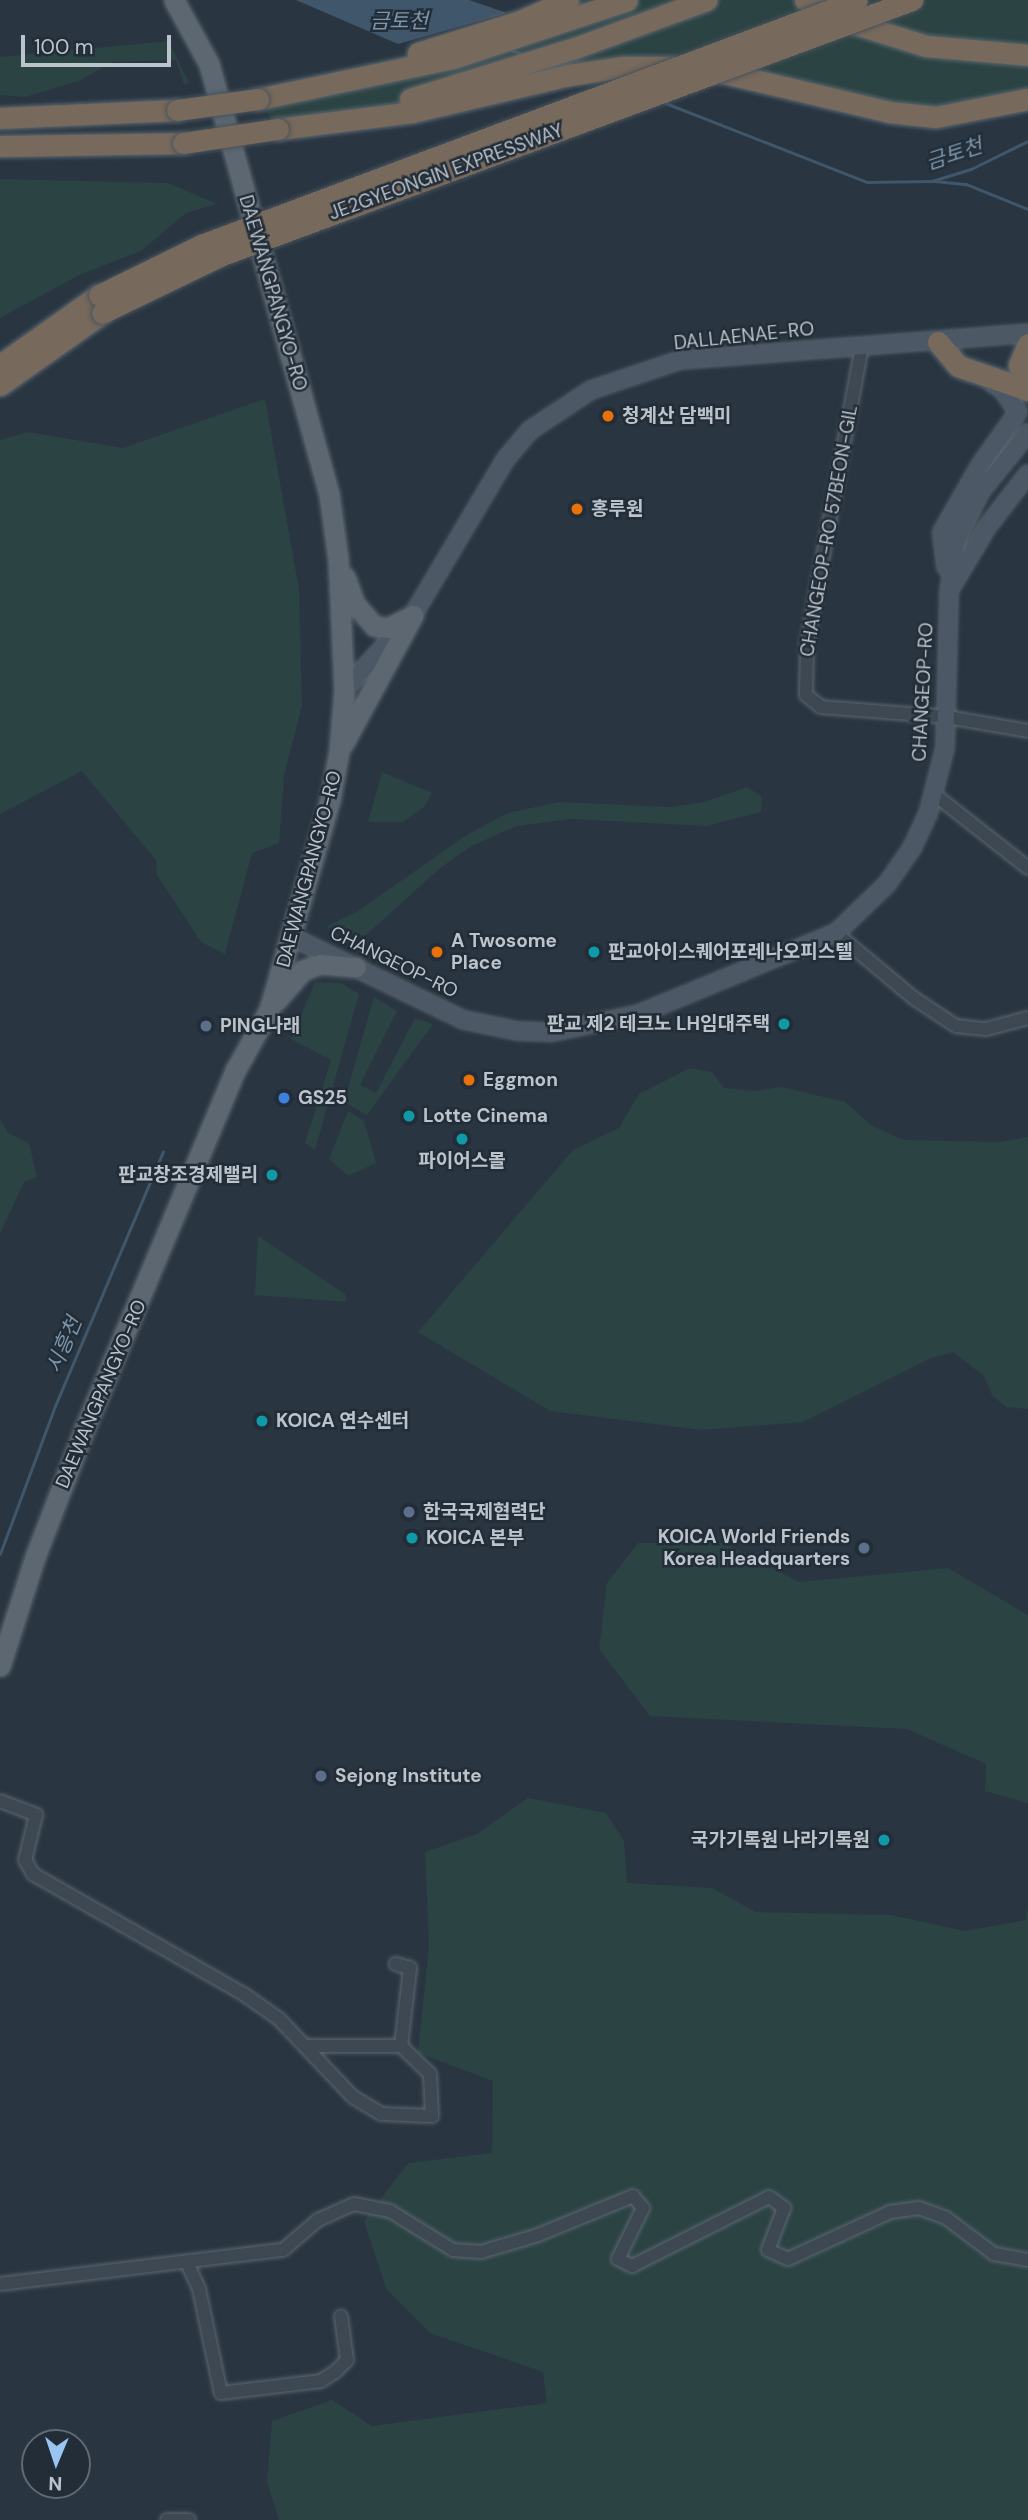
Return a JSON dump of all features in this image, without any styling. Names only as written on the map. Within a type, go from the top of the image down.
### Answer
[{"type":"highway","points":[[258,99],[520,21],[568,0]]},
{"type":"highway","points":[[0,118],[177,110],[258,99],[453,58],[627,0]]},
{"type":"highway","points":[[278,129],[468,83],[706,0]]},
{"type":"highway","points":[[805,0],[881,34],[989,54],[1028,55]]},
{"type":"highway","name":"JE2GYEONGIN EXPRESSWAY","points":[[0,365],[201,246],[857,0]]},
{"type":"highway","name":"JE2GYEONGIN EXPRESSWAY","points":[[0,384],[101,304],[222,255],[912,0]]},
{"type":"highway","points":[[0,146],[183,143],[412,112],[569,75],[623,67],[716,70],[768,80],[889,112],[936,117],[1028,99]]},
{"type":"highway","points":[[938,342],[951,361],[975,374],[1028,390]]},
{"type":"highway","points":[[938,342],[974,366],[1028,380]]},
{"type":"highway","points":[[1028,344],[1019,365],[1028,380]]},
{"type":"main road","name":"DAEWANGPANGYO-RO","points":[[0,1666],[35,1557],[84,1430],[236,1069],[269,1010],[292,937],[339,751],[344,690],[338,559],[311,417],[253,234],[209,64],[174,0]]},
{"type":"main road","points":[[338,559],[355,604],[374,626],[388,628],[413,615]]},
{"type":"main road","points":[[339,751],[413,615]]},
{"type":"main road","points":[[269,1010],[303,971],[320,964],[356,967]]},
{"type":"street","name":"DALLAENAE-RO","points":[[344,690],[413,615],[505,460],[529,432],[591,390],[680,360],[938,342],[1028,332]]},
{"type":"street","name":"CHANGEOP-RO 57BEON-GIL","points":[[862,346],[811,625],[806,695],[821,707],[947,717]]},
{"type":"street","points":[[949,591],[942,532],[981,464],[1023,409],[1002,389],[975,374]]},
{"type":"street","points":[[949,591],[957,539],[970,511],[1000,462],[1028,433]]},
{"type":"street","points":[[949,591],[987,527],[1028,474]]},
{"type":"street","name":"CHANGEOP-RO","points":[[292,937],[356,967],[412,998],[482,1025],[573,1031],[639,1014],[733,979],[836,933],[872,901],[912,848],[935,795],[947,717],[949,591]]},
{"type":"street","points":[[947,717],[1028,731]]},
{"type":"street","points":[[935,795],[1028,868]]},
{"type":"street","points":[[836,933],[908,993],[956,1026],[986,1029],[1028,1018]]},
{"type":"street","points":[[0,1801],[36,1815],[25,1860],[33,1874],[245,1995],[307,2046],[353,2097],[381,2114],[432,2116],[430,2074],[401,2046],[307,2046]]},
{"type":"street","points":[[396,1964],[410,1968],[401,2046]]},
{"type":"street","points":[[0,2284],[139,2265],[187,2263],[283,2250],[318,2220],[355,2204],[390,2211],[453,2250],[481,2252],[538,2235],[633,2196],[643,2208],[618,2259],[632,2266],[769,2197],[783,2208],[768,2250],[788,2259],[890,2212],[919,2208],[946,2218],[994,2254],[1028,2260]]},
{"type":"street","points":[[187,2263],[199,2289],[221,2393],[321,2381],[347,2360],[341,2316]]},
{"type":"street","points":[[167,2520],[189,2520]]},
{"type":"green space","points":[[568,0],[1028,0],[1028,99],[936,117],[669,67],[278,129],[258,99],[334,73],[418,53]]},
{"type":"green space","points":[[169,41],[189,83],[184,84],[176,60],[112,62],[81,80],[25,97],[0,95],[0,57]]},
{"type":"green space","points":[[0,179],[168,183],[217,204],[186,213],[141,251],[79,275],[0,318]]},
{"type":"green space","points":[[265,399],[299,589],[302,705],[284,776],[279,843],[252,853],[225,954],[201,942],[157,875],[156,860],[82,771],[0,814],[0,440],[28,432],[123,448]]},
{"type":"green space","points":[[382,772],[432,793],[424,807],[403,822],[368,822]]},
{"type":"green space","points":[[747,787],[762,797],[761,812],[706,826],[571,819],[517,826],[471,846],[439,869],[365,936],[326,927],[358,911],[468,834],[508,813],[559,802],[670,807],[704,802]]},
{"type":"green space","points":[[315,982],[341,983],[359,994],[315,1150],[305,1143],[331,1060],[291,1039]]},
{"type":"green space","points":[[374,997],[397,1011],[360,1085],[376,1093],[415,1018],[433,1024],[367,1115],[344,1102]]},
{"type":"green space","points":[[690,1068],[712,1072],[724,1088],[754,1091],[782,1087],[845,1102],[872,1126],[904,1140],[1000,1142],[1028,1137],[1028,1409],[1006,1407],[992,1395],[984,1376],[953,1352],[931,1358],[803,1422],[703,1430],[550,1411],[418,1332],[573,1150],[619,1128],[639,1094]]},
{"type":"green space","points":[[348,1111],[364,1121],[376,1163],[348,1176],[329,1159]]},
{"type":"green space","points":[[0,1118],[8,1133],[29,1143],[37,1177],[24,1182],[0,1234]]},
{"type":"green space","points":[[258,1236],[345,1294],[346,1302],[255,1295]]},
{"type":"green space","points":[[638,1543],[724,1543],[799,1582],[948,1568],[1028,1615],[1028,1803],[985,1791],[986,1764],[907,1729],[650,1716],[599,1649],[607,1583]]},
{"type":"green space","points":[[528,1798],[606,1813],[624,1841],[627,1883],[712,1888],[756,1912],[891,1915],[965,1931],[1026,1920],[1028,1905],[1028,2520],[279,2520],[267,2482],[272,2421],[332,2400],[372,2426],[547,2403],[543,2372],[430,2333],[387,2290],[364,2221],[408,2163],[492,2153],[493,2081],[418,2053],[429,1945],[425,1852],[477,1834]]},
{"type":"water","name":"금토천","points":[[296,0],[469,0],[507,13],[398,44]]},
{"type":"waterway","name":"금토천","points":[[508,49],[525,55]]},
{"type":"waterway","name":"금토천","points":[[663,102],[867,182],[932,181],[971,169],[1028,141]]},
{"type":"waterway","points":[[935,181],[966,184],[1028,209]]},
{"type":"waterway","name":"시흥천","points":[[0,1554],[55,1406],[163,1152]]},
{"type":"place","name":"청계산 담백미","points":[[608,416]]},
{"type":"place","name":"홍루원","points":[[577,509]]},
{"type":"place","name":"A Twosome Place","points":[[437,952]]},
{"type":"place","name":"판교아이스퀘어포레나오피스텔","points":[[594,952]]},
{"type":"place","name":"판교 제2 테크노 LH임대주택","points":[[784,1024]]},
{"type":"place","name":"PING나래","points":[[206,1026]]},
{"type":"place","name":"Eggmon","points":[[469,1080]]},
{"type":"place","name":"GS25","points":[[284,1098]]},
{"type":"place","name":"Lotte Cinema","points":[[409,1116]]},
{"type":"place","name":"파이어스몰","points":[[462,1139]]},
{"type":"place","name":"판교창조경제밸리","points":[[272,1175]]},
{"type":"place","name":"KOICA 연수센터","points":[[262,1421]]},
{"type":"place","name":"한국국제협력단","points":[[409,1512]]},
{"type":"place","name":"KOICA 본부","points":[[412,1538]]},
{"type":"place","name":"KOICA World Friends Korea Headquarters","points":[[864,1548]]},
{"type":"place","name":"Sejong Institute","points":[[321,1776]]},
{"type":"place","name":"국가기록원 나라기록원","points":[[884,1840]]}]
